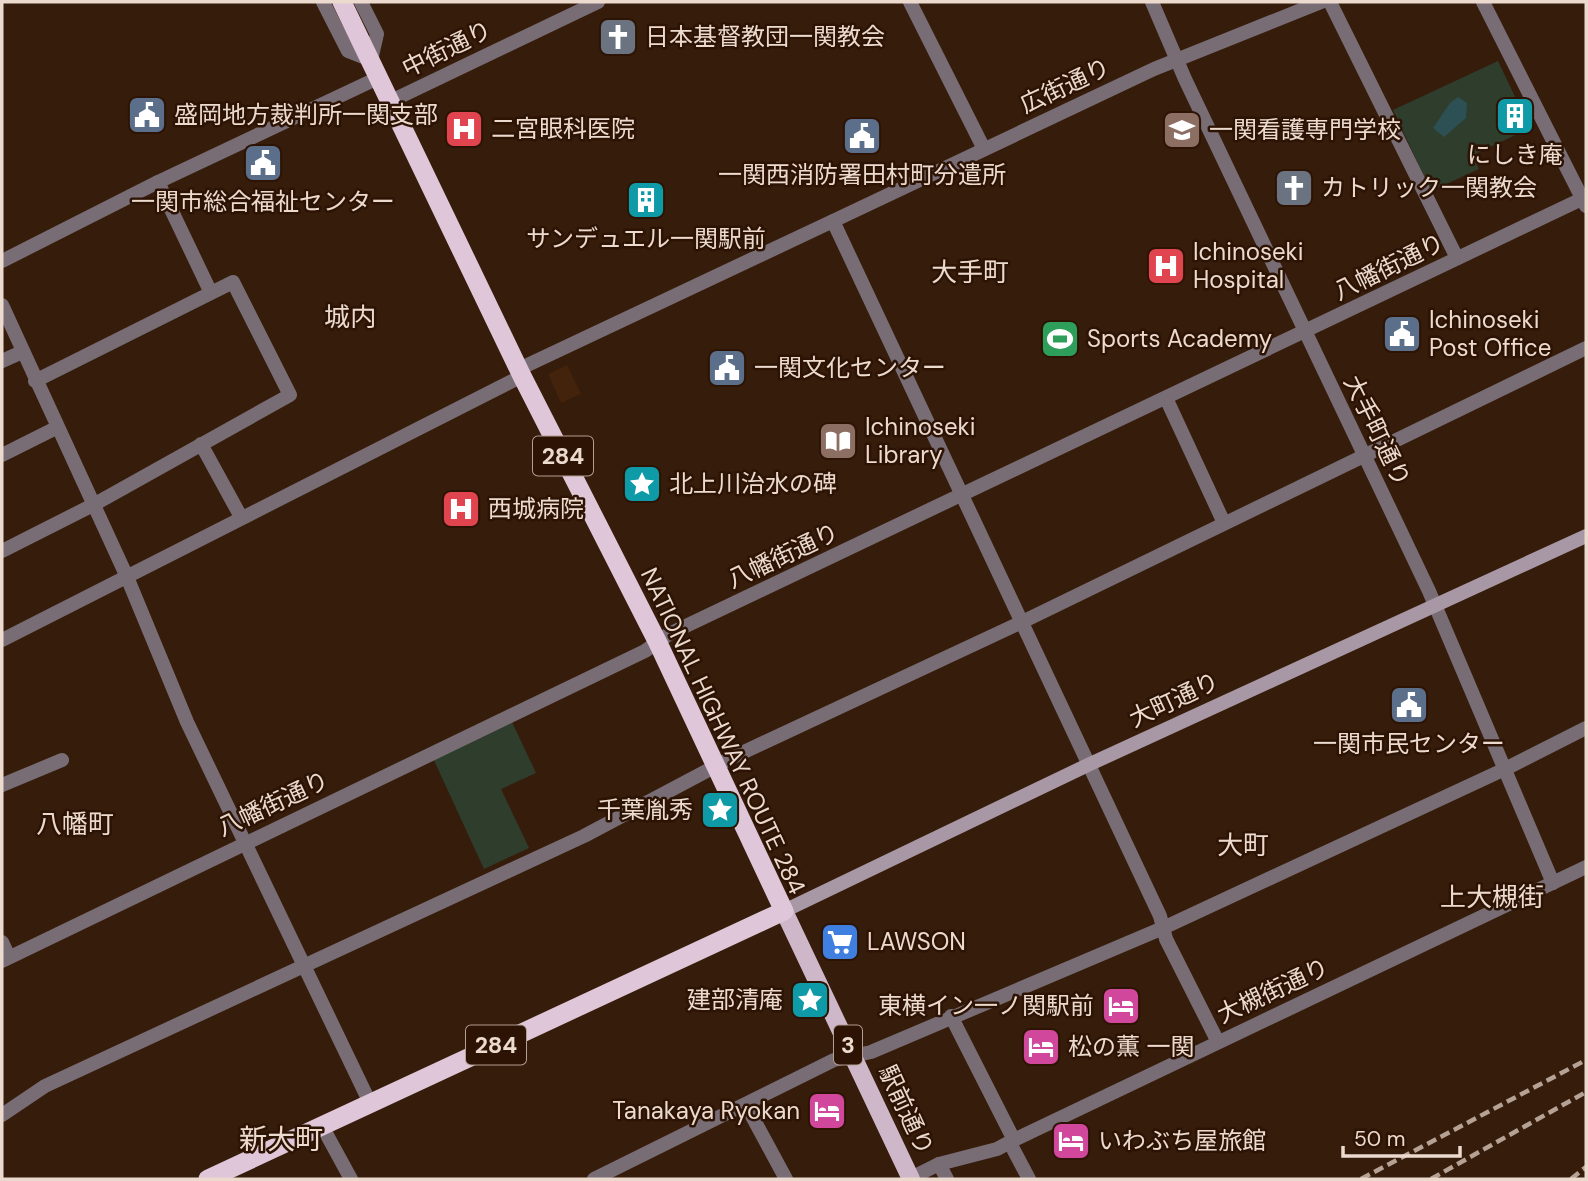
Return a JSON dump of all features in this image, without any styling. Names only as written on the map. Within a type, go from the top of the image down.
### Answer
[{"type":"highway","name":"NATIONAL HIGHWAY ROUTE 284","points":[[208,1179],[784,911],[658,643],[521,372],[342,2]]},
{"type":"main road","name":"大町通り","points":[[784,911],[1090,764],[1586,537]]},
{"type":"main road","name":"駅前通り","points":[[784,911],[910,1179]]},
{"type":"street","points":[[323,2],[348,51],[375,69]]},
{"type":"street","points":[[361,2],[377,34],[375,69]]},
{"type":"street","name":"中街通り","points":[[391,101],[598,2]]},
{"type":"street","points":[[910,2],[984,149]]},
{"type":"street","name":"大手町通り","points":[[1152,2],[1305,333],[1435,605],[1553,883]]},
{"type":"street","name":"広街通り","points":[[2,639],[521,372],[833,221],[1177,59],[1321,2]]},
{"type":"street","points":[[1330,2],[1457,258]]},
{"type":"street","points":[[1483,2],[1585,201]]},
{"type":"street","points":[[2,261],[375,69]]},
{"type":"street","points":[[158,182],[211,293]]},
{"type":"street","name":"八幡街通り","points":[[6,959],[658,643],[669,634],[962,497],[1457,258],[1585,201]]},
{"type":"street","points":[[833,221],[1090,764],[1217,1042]]},
{"type":"street","points":[[2,551],[93,505],[290,395],[233,282],[35,381]]},
{"type":"street","points":[[2,305],[56,428],[127,577],[187,722],[370,1103]]},
{"type":"street","points":[[2,1115],[45,1086],[584,836],[715,767],[1365,457],[1586,348]]},
{"type":"street","points":[[2,361],[22,352]]},
{"type":"street","points":[[1166,398],[1224,523]]},
{"type":"street","points":[[2,455],[56,428]]},
{"type":"street","points":[[201,444],[241,517]]},
{"type":"street","points":[[594,1179],[834,1060],[871,1052],[1163,928],[1505,769],[1586,728]]},
{"type":"street","points":[[2,785],[62,760]]},
{"type":"street","name":"大槻街通り","points":[[910,1179],[939,1164],[1012,1142],[1586,867]]},
{"type":"street","points":[[2,942],[6,959]]},
{"type":"street","points":[[951,1016],[1029,1179]]},
{"type":"street","points":[[747,1105],[786,1179]]},
{"type":"street","points":[[322,1126],[351,1179]]},
{"type":"street","points":[[939,1164],[947,1179]]},
{"type":"shaded area","points":[[567,365],[581,394],[561,403],[548,374]]},
{"type":"green space","points":[[1498,61],[1530,128],[1473,155],[1479,169],[1431,191],[1393,110]]},
{"type":"green space","points":[[511,720],[536,773],[501,789],[529,848],[484,869],[432,756]]},
{"type":"water","points":[[1458,97],[1467,103],[1466,118],[1444,137],[1433,128],[1450,103]]},
{"type":"railway","points":[[1361,1179],[1586,1060]]},
{"type":"railway","points":[[1431,1179],[1586,1092]]},
{"type":"railway","points":[[1571,1179],[1586,1167]]},
{"type":"place","name":"日本基督教団一関教会","points":[[618,37]]},
{"type":"place","name":"盛岡地方裁判所一関支部","points":[[147,115]]},
{"type":"place","name":"にしき庵","points":[[1515,116]]},
{"type":"place","name":"二宮眼科医院","points":[[464,129]]},
{"type":"place","name":"一関看護専門学校","points":[[1182,130]]},
{"type":"place","name":"一関西消防署田村町分遣所","points":[[862,136]]},
{"type":"place","name":"一関市総合福祉センター","points":[[263,163]]},
{"type":"place","name":"カトリック一関教会","points":[[1294,188]]},
{"type":"place","name":"サンデュエル一関駅前","points":[[646,200]]},
{"type":"place","name":"Ichinoseki Hospital","points":[[1166,266]]},
{"type":"place","name":"Ichinoseki Post Office","points":[[1402,334]]},
{"type":"place","name":"Sports Academy","points":[[1060,339]]},
{"type":"place","name":"一関文化センター","points":[[727,368]]},
{"type":"place","name":"Ichinoseki Library","points":[[838,441]]},
{"type":"place","name":"北上川治水の碑","points":[[642,484]]},
{"type":"place","name":"西城病院","points":[[461,509]]},
{"type":"place","name":"一関市民センター","points":[[1409,705]]},
{"type":"place","name":"千葉胤秀","points":[[720,810]]},
{"type":"place","name":"LAWSON","points":[[840,942]]},
{"type":"place","name":"建部清庵","points":[[810,1000]]},
{"type":"place","name":"東横イン一ノ関駅前","points":[[1121,1006]]},
{"type":"place","name":"松の薫 一関","points":[[1041,1047]]},
{"type":"place","name":"Tanakaya Ryokan","points":[[827,1111]]},
{"type":"place","name":"いわぶち屋旅館","points":[[1071,1141]]},
{"type":"district","name":"大手町","points":[[970,272]]},
{"type":"district","name":"城内","points":[[350,317]]},
{"type":"district","name":"八幡町","points":[[75,824]]},
{"type":"district","name":"大町","points":[[1243,845]]},
{"type":"district","name":"上大槻街","points":[[1492,897]]},
{"type":"district","name":"新大町","points":[[281,1139]]}]
